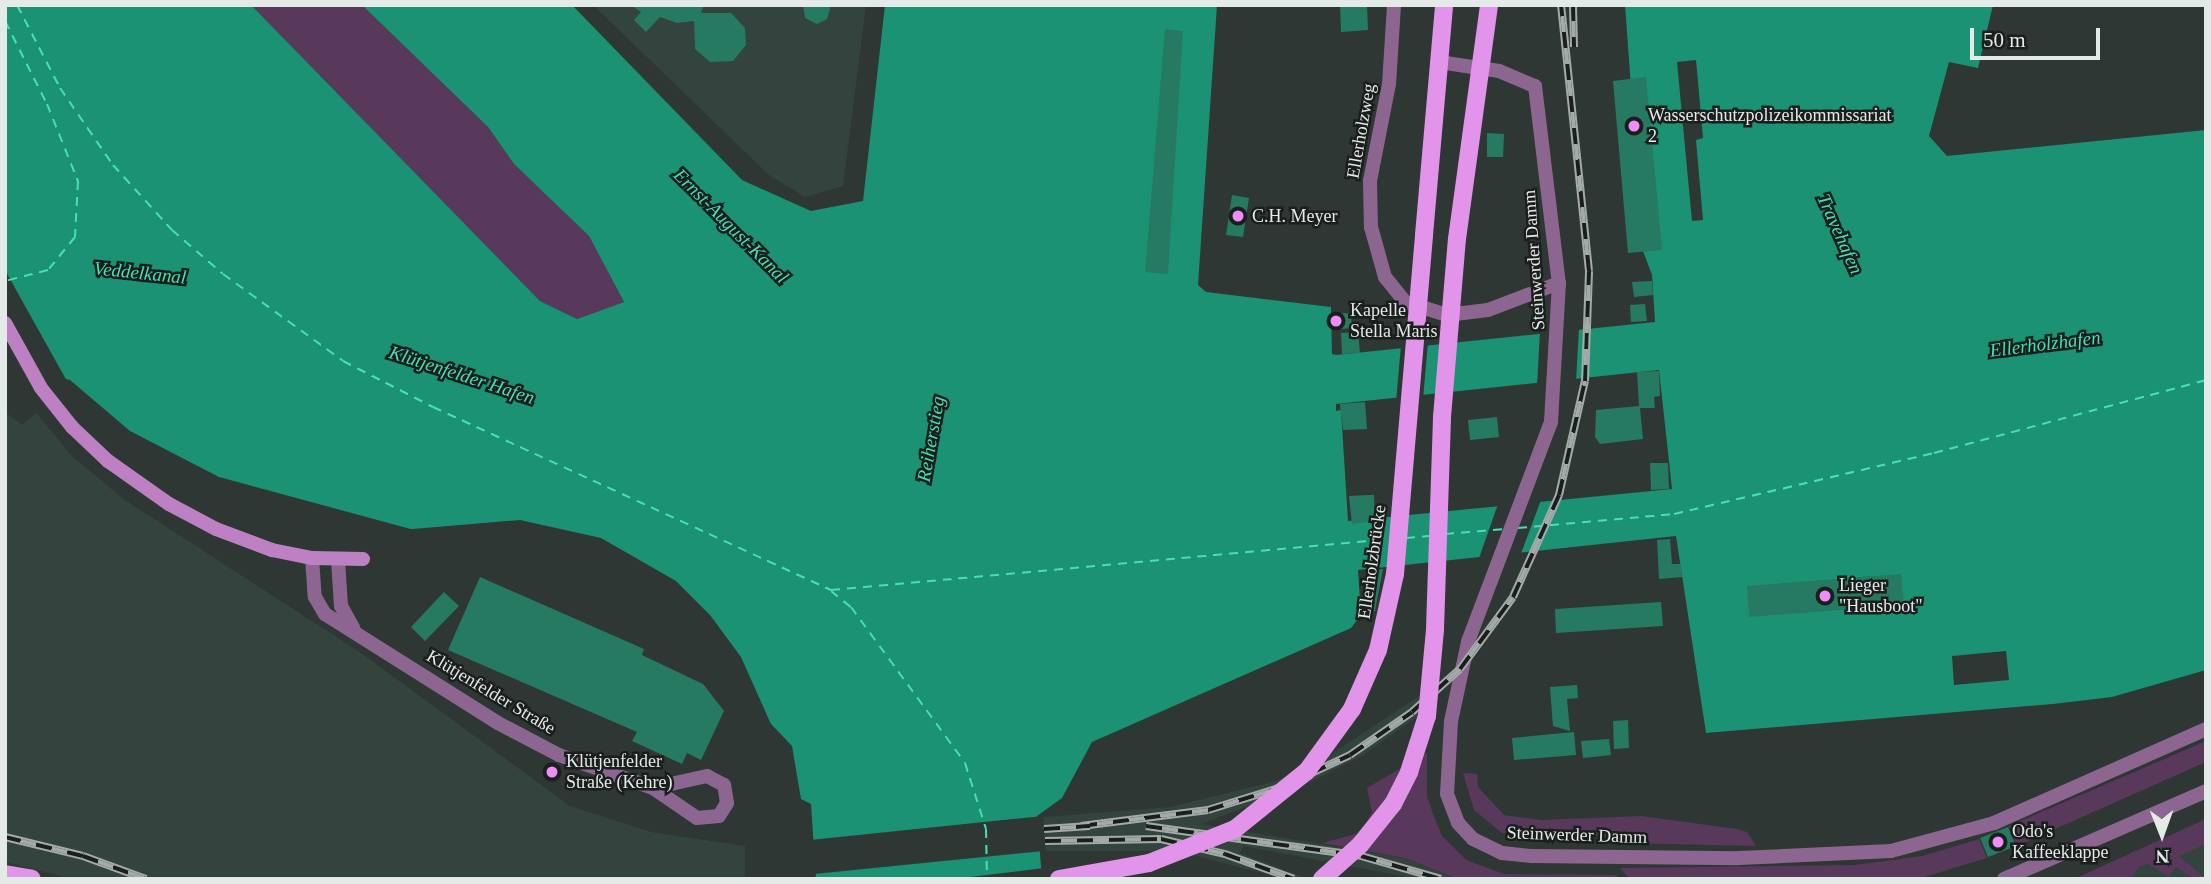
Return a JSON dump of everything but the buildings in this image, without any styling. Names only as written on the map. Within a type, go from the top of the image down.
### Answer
[{"type":"main road","name":"Ellerholzbrücke","points":[[1059,879],[1149,863],[1235,829],[1307,771],[1352,709],[1378,650],[1395,574],[1444,5]]},
{"type":"main road","points":[[1322,879],[1360,845],[1393,804],[1413,763],[1427,716],[1436,629],[1442,417],[1457,239],[1478,67],[1489,5]]},
{"type":"main road","points":[[5,874],[32,879]]},
{"type":"street","name":"Ellerholzweg","points":[[1394,5],[1389,84],[1370,181],[1371,227],[1385,277],[1405,302],[1447,315],[1488,310],[1559,283]]},
{"type":"street","name":"Steinwerder Damm","points":[[1439,62],[1478,67],[1523,78],[1538,90],[1559,283],[1560,314],[1551,422],[1460,669],[1445,775],[1451,808],[1464,831],[1482,846],[1502,853],[1739,858],[1858,855],[1910,848],[1994,823],[2206,729]]},
{"type":"street","points":[[5,323],[36,378],[90,445],[169,504],[251,543],[312,558],[363,559]]},
{"type":"street","name":"Klütjenfelder Straße","points":[[312,558],[319,606],[332,619],[355,630],[538,745],[653,789],[705,820],[719,816],[727,803],[724,786],[707,776],[653,789]]},
{"type":"street","points":[[338,560],[341,606],[355,630]]},
{"type":"street","points":[[2004,879],[2206,791]]},
{"type":"shaded area","points":[[251,5],[362,5],[488,127],[514,164],[589,236],[624,302],[577,319],[540,301]]},
{"type":"shaded area","points":[[593,5],[866,5],[843,186],[805,197],[769,175]]},
{"type":"shaded area","points":[[5,412],[22,425],[36,413],[72,456],[122,498],[361,653],[570,806],[651,832],[745,846],[745,879],[73,879],[5,862]]},
{"type":"shaded area","points":[[1427,691],[1437,703],[1363,755],[1311,782],[1201,824],[1404,858],[1458,879],[1417,879],[1243,846],[1240,853],[1308,879],[1286,879],[1177,851],[1046,851],[1043,817],[1171,807],[1276,781],[1328,756]]},
{"type":"shaded area","points":[[2206,741],[2206,762],[2017,846],[2009,826]]},
{"type":"shaded area","points":[[1427,753],[1427,796],[1434,817],[1442,836],[1466,860],[1504,874],[1616,875],[1619,879],[1458,879],[1405,858],[1322,843],[1360,833],[1372,812],[1367,788]]},
{"type":"shaded area","points":[[1463,773],[1477,774],[1478,787],[1504,815],[1541,820],[1641,816],[1737,829],[1747,832],[1756,846],[1625,843],[1624,835],[1536,837],[1502,833],[1474,810]]},
{"type":"shaded area","points":[[2206,819],[2206,844],[2179,856],[2206,879],[2194,879],[2176,867],[2169,877],[2148,864],[2140,866],[2130,879],[2074,879]]},
{"type":"shaded area","points":[[2206,835],[2206,879],[2106,879]]},
{"type":"shaded area","points":[[1979,839],[1987,858],[1918,879],[1630,879],[1620,868],[1854,865],[1922,856]]},
{"type":"water","points":[[5,5],[251,5],[540,301],[577,319],[624,302],[589,236],[514,164],[488,127],[362,5],[572,5],[742,180],[811,211],[863,201],[885,5],[1217,5],[1198,285],[1206,292],[1331,307],[1332,354],[1336,355],[1655,322],[1652,275],[1643,251],[1625,5],[1993,5],[1978,68],[1949,62],[1929,136],[1947,156],[2206,130],[2206,670],[2112,697],[1706,733],[1676,536],[1358,570],[1361,615],[1351,628],[1092,742],[1062,798],[1037,816],[1042,879],[816,879],[811,804],[801,799],[792,746],[691,640],[635,595],[578,567],[429,534],[219,477],[130,431],[70,380],[5,364]],"holes":[[[1659,370],[1672,489],[1348,521],[1341,410],[1336,411],[1336,404]]]},
{"type":"pier","points":[[1696,60],[1703,138],[1696,140],[1703,220],[1692,221],[1677,62]]},
{"type":"pier","points":[[5,270],[68,383],[5,368]]},
{"type":"pier","points":[[1579,327],[1576,382],[1537,386],[1540,331]]},
{"type":"pier","points":[[1428,342],[1423,399],[1396,402],[1401,345]]},
{"type":"pier","points":[[1541,500],[1520,556],[1478,561],[1498,504]]},
{"type":"pier","points":[[520,520],[601,538],[676,581],[710,615],[741,657],[774,731],[689,642],[620,589],[577,570],[401,530]]},
{"type":"pier","points":[[2006,651],[2009,680],[1954,685],[1952,656]]},
{"type":"pier","points":[[1043,816],[1043,851],[814,874],[810,840]]},
{"type":"pier","points":[[1044,868],[1045,879],[953,879]]},
{"type":"ferry route","points":[[17,5],[60,88],[113,165],[172,230],[223,274],[343,361],[433,407],[831,590],[1390,539]]},
{"type":"ferry route","points":[[5,21],[47,104],[78,181],[75,237],[48,270],[5,281]]},
{"type":"ferry route","points":[[1518,528],[1674,514],[1934,453],[2206,380]]},
{"type":"ferry route","points":[[1445,534],[1505,529]]},
{"type":"ferry route","points":[[1406,538],[1429,536]]},
{"type":"ferry route","points":[[831,591],[851,607],[965,763],[986,829],[987,879]]},
{"type":"railway","points":[[1081,826],[1208,810],[1282,787],[1350,755],[1412,712],[1460,669],[1513,597],[1559,495],[1585,381],[1589,271],[1561,5]]},
{"type":"railway","points":[[1573,5],[1574,47]]},
{"type":"railway","points":[[1044,829],[1090,826]]},
{"type":"railway","points":[[1146,826],[1361,856],[1441,879]]},
{"type":"railway","points":[[5,837],[83,856],[146,879]]},
{"type":"railway","points":[[1045,841],[1161,839],[1225,854],[1294,879]]},
{"type":"place","name":"Wasserschutzpolizeikommissariat 2","points":[[1634,126]]},
{"type":"place","name":"C.H. Meyer","points":[[1238,216]]},
{"type":"place","name":"Kapelle Stella Maris","points":[[1336,321]]},
{"type":"place","name":"Lieger \"Hausboot\"","points":[[1825,596]]},
{"type":"place","name":"Klütjenfelder Straße (Kehre)","points":[[552,772]]},
{"type":"place","name":"Odo's Kaffeeklappe","points":[[1998,842]]},
{"type":"water label","name":"Ernst-August-Kanal","points":[[731,226]]},
{"type":"water label","name":"Travehafen","points":[[1840,234]]},
{"type":"water label","name":"Veddelkanal","points":[[140,273]]},
{"type":"water label","name":"Ellerholzhafen","points":[[2045,344]]},
{"type":"water label","name":"Klütjenfelder Hafen","points":[[462,375]]},
{"type":"water label","name":"Reiherstieg","points":[[931,439]]}]
